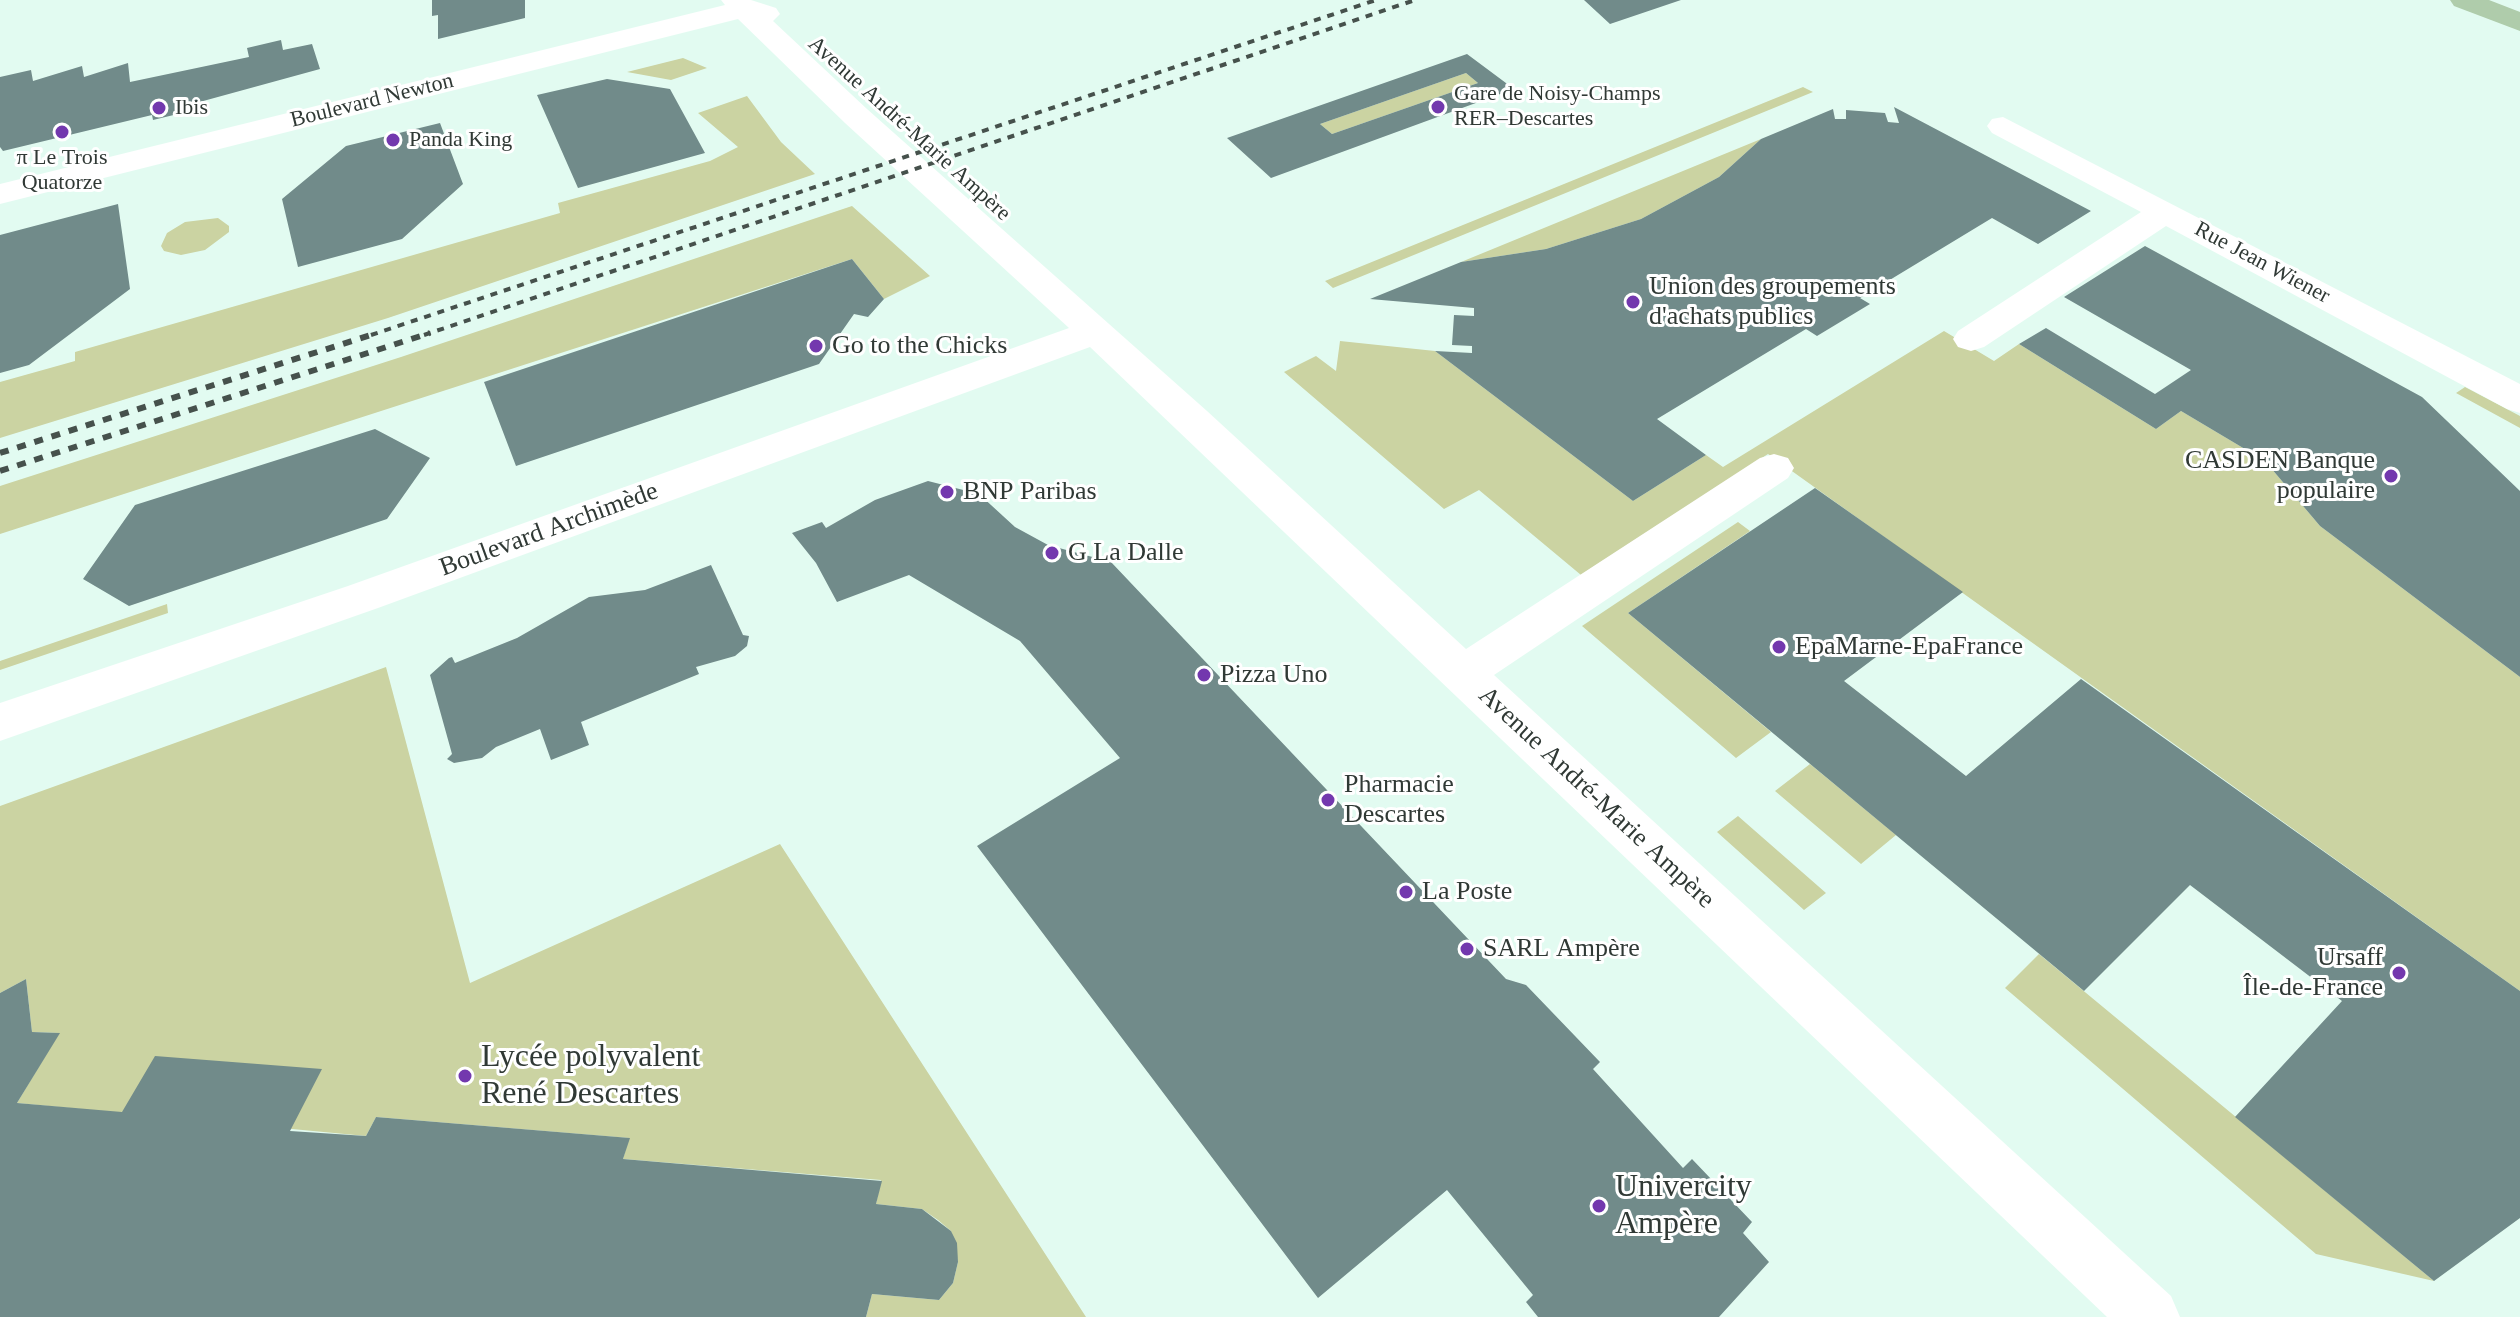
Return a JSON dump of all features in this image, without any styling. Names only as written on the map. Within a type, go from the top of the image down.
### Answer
[{"type":"main road","points":[[2464,0],[2520,22]]},
{"type":"street","name":"Avenue André-Marie Ampère","points":[[740,4],[871,112],[978,210],[1038,281],[1463,673],[2150,1317]]},
{"type":"street","name":"Boulevard Newton","points":[[0,194],[740,4]]},
{"type":"street","name":"Rue Jean Wiener","points":[[2003,126],[2520,400]]},
{"type":"street","points":[[1971,339],[2164,212]]},
{"type":"street","name":"Boulevard Archimède","points":[[0,722],[363,597],[1095,332]]},
{"type":"street","points":[[1463,673],[1774,468]]},
{"type":"green space","points":[[683,58],[707,68],[671,80],[627,72]]},
{"type":"green space","points":[[1466,73],[1478,83],[1332,134],[1320,124]]},
{"type":"green space","points":[[1803,87],[1813,92],[1333,288],[1325,281]]},
{"type":"green space","points":[[747,96],[781,142],[815,174],[388,318],[0,438],[0,382],[75,361],[75,352],[560,213],[558,203],[710,161],[738,147],[698,113]]},
{"type":"green space","points":[[1761,139],[1719,177],[1641,219],[1546,249],[1461,262]]},
{"type":"green space","points":[[852,206],[930,276],[884,299],[852,259],[0,534],[0,486],[401,357]]},
{"type":"green space","points":[[218,218],[229,226],[229,232],[205,250],[181,255],[164,251],[161,246],[167,233],[185,222]]},
{"type":"green space","points":[[1944,331],[1994,361],[2019,344],[2156,429],[2181,411],[2265,461],[2320,526],[2520,677],[2520,991],[1768,454],[1581,575],[1479,490],[1444,509],[1284,372],[1316,356],[1336,371],[1340,341],[1435,351],[1633,501],[1706,455],[1723,467]]},
{"type":"green space","points":[[2465,387],[2520,416],[2520,428],[2456,393]]},
{"type":"green space","points":[[1738,522],[1750,531],[1628,613],[1771,732],[1736,758],[1582,626]]},
{"type":"green space","points":[[167,604],[168,613],[0,670],[0,661]]},
{"type":"green space","name":"Lycée polyvalent René Descartes","points":[[386,667],[470,983],[780,844],[1086,1317],[866,1317],[872,1294],[939,1300],[953,1283],[958,1262],[951,1231],[938,1220],[922,1209],[876,1204],[881,1180],[623,1159],[629,1138],[376,1117],[366,1136],[17,1103],[59,1033],[32,1032],[26,979],[0,993],[0,806]]},
{"type":"green space","points":[[1810,764],[1896,835],[1861,864],[1775,791]]},
{"type":"green space","points":[[1738,816],[1826,893],[1804,910],[1717,832]]},
{"type":"green space","points":[[2039,954],[2434,1281],[2316,1254],[2005,988]]},
{"type":"building","points":[[432,0],[525,0],[525,18],[438,39],[438,15],[432,16]]},
{"type":"building","points":[[1584,0],[1681,0],[1610,24]]},
{"type":"building","points":[[281,40],[283,50],[312,44],[320,69],[185,106],[186,112],[153,120],[152,115],[3,151],[0,147],[0,77],[31,70],[33,81],[82,66],[84,77],[128,63],[130,82],[249,57],[247,48]]},
{"type":"building","name":"Gare de Noisy-Champs RER–Descartes","points":[[1467,54],[1514,89],[1271,178],[1227,138]],"holes":[[[1466,73],[1478,83],[1332,134],[1320,124]]]},
{"type":"building","points":[[607,79],[670,89],[705,153],[578,188],[537,95]]},
{"type":"building","name":"Union des groupements d'achats publics","points":[[1894,107],[2091,211],[2038,244],[1992,218],[1860,298],[1870,304],[1817,336],[1806,329],[1657,419],[1706,455],[1633,501],[1435,351],[1472,353],[1472,346],[1452,345],[1454,315],[1474,316],[1474,308],[1370,299],[1461,262],[1546,249],[1641,219],[1719,177],[1761,139],[1833,109],[1835,119],[1846,119],[1846,110],[1885,113],[1888,122],[1899,123]]},
{"type":"building","points":[[440,123],[463,184],[402,239],[298,267],[282,199],[346,146]]},
{"type":"building","points":[[118,204],[130,289],[29,365],[0,373],[0,235]]},
{"type":"building","name":"CASDEN Banque populaire","points":[[2145,246],[2422,397],[2520,491],[2520,677],[2320,526],[2265,461],[2181,411],[2156,429],[2019,344],[2046,328],[2155,394],[2191,370],[2064,297]]},
{"type":"building","points":[[852,259],[884,299],[868,317],[854,314],[819,364],[516,466],[484,382]]},
{"type":"building","points":[[375,429],[430,458],[387,519],[129,606],[83,579],[135,505]]},
{"type":"building","points":[[928,481],[979,494],[1015,527],[1048,545],[1111,562],[1506,979],[1526,985],[1600,1062],[1593,1069],[1683,1168],[1692,1159],[1752,1222],[1743,1233],[1769,1262],[1719,1317],[1538,1317],[1526,1302],[1533,1295],[1447,1190],[1318,1298],[977,846],[1120,758],[1020,641],[909,575],[837,602],[816,563],[792,533],[822,522],[826,528],[875,500]]},
{"type":"building","name":"Ursaff Île-de-France","points":[[1815,488],[1963,592],[1844,681],[1966,776],[2081,679],[2520,991],[2520,1218],[2434,1281],[2235,1117],[2342,1001],[2190,885],[2084,991],[1628,613]]},
{"type":"building","points":[[711,565],[743,635],[749,636],[747,646],[735,656],[696,667],[699,674],[581,722],[589,745],[551,760],[540,729],[496,747],[482,758],[454,763],[447,759],[452,754],[430,675],[449,658],[452,657],[455,663],[517,638],[589,597],[645,590]]},
{"type":"building","points":[[26,979],[32,1032],[60,1033],[17,1103],[122,1112],[155,1056],[322,1069],[290,1131],[366,1136],[376,1117],[630,1138],[623,1159],[882,1181],[876,1204],[922,1209],[951,1231],[957,1243],[958,1262],[953,1283],[939,1300],[872,1294],[866,1317],[0,1317],[0,993]]},
{"type":"railway","points":[[377,333],[1376,0]]},
{"type":"railway","points":[[428,334],[1415,0]]},
{"type":"railway","points":[[0,453],[377,333]]},
{"type":"railway","points":[[371,335],[377,333]]},
{"type":"railway","points":[[0,471],[428,334]]},
{"type":"railway","points":[[424,335],[428,334]]},
{"type":"place","name":"Gare de Noisy-Champs RER–Descartes","points":[[1438,107]]},
{"type":"place","name":"Ibis","points":[[159,108]]},
{"type":"place","name":"π Le Trois Quatorze","points":[[62,132]]},
{"type":"place","name":"Panda King","points":[[393,140]]},
{"type":"place","name":"Union des groupements d'achats publics","points":[[1633,302]]},
{"type":"place","name":"Go to the Chicks","points":[[816,346]]},
{"type":"place","name":"CASDEN Banque populaire","points":[[2391,476]]},
{"type":"place","name":"BNP Paribas","points":[[947,492]]},
{"type":"place","name":"G La Dalle","points":[[1052,553]]},
{"type":"place","name":"EpaMarne-EpaFrance","points":[[1779,647]]},
{"type":"place","name":"Pizza Uno","points":[[1204,675]]},
{"type":"place","name":"Pharmacie Descartes","points":[[1328,800]]},
{"type":"place","name":"La Poste","points":[[1406,892]]},
{"type":"place","name":"SARL Ampère","points":[[1467,949]]},
{"type":"place","name":"Ursaff Île-de-France","points":[[2399,973]]},
{"type":"place","name":"Lycée polyvalent René Descartes","points":[[465,1076]]},
{"type":"place","name":"Univercity Ampère","points":[[1599,1206]]}]
